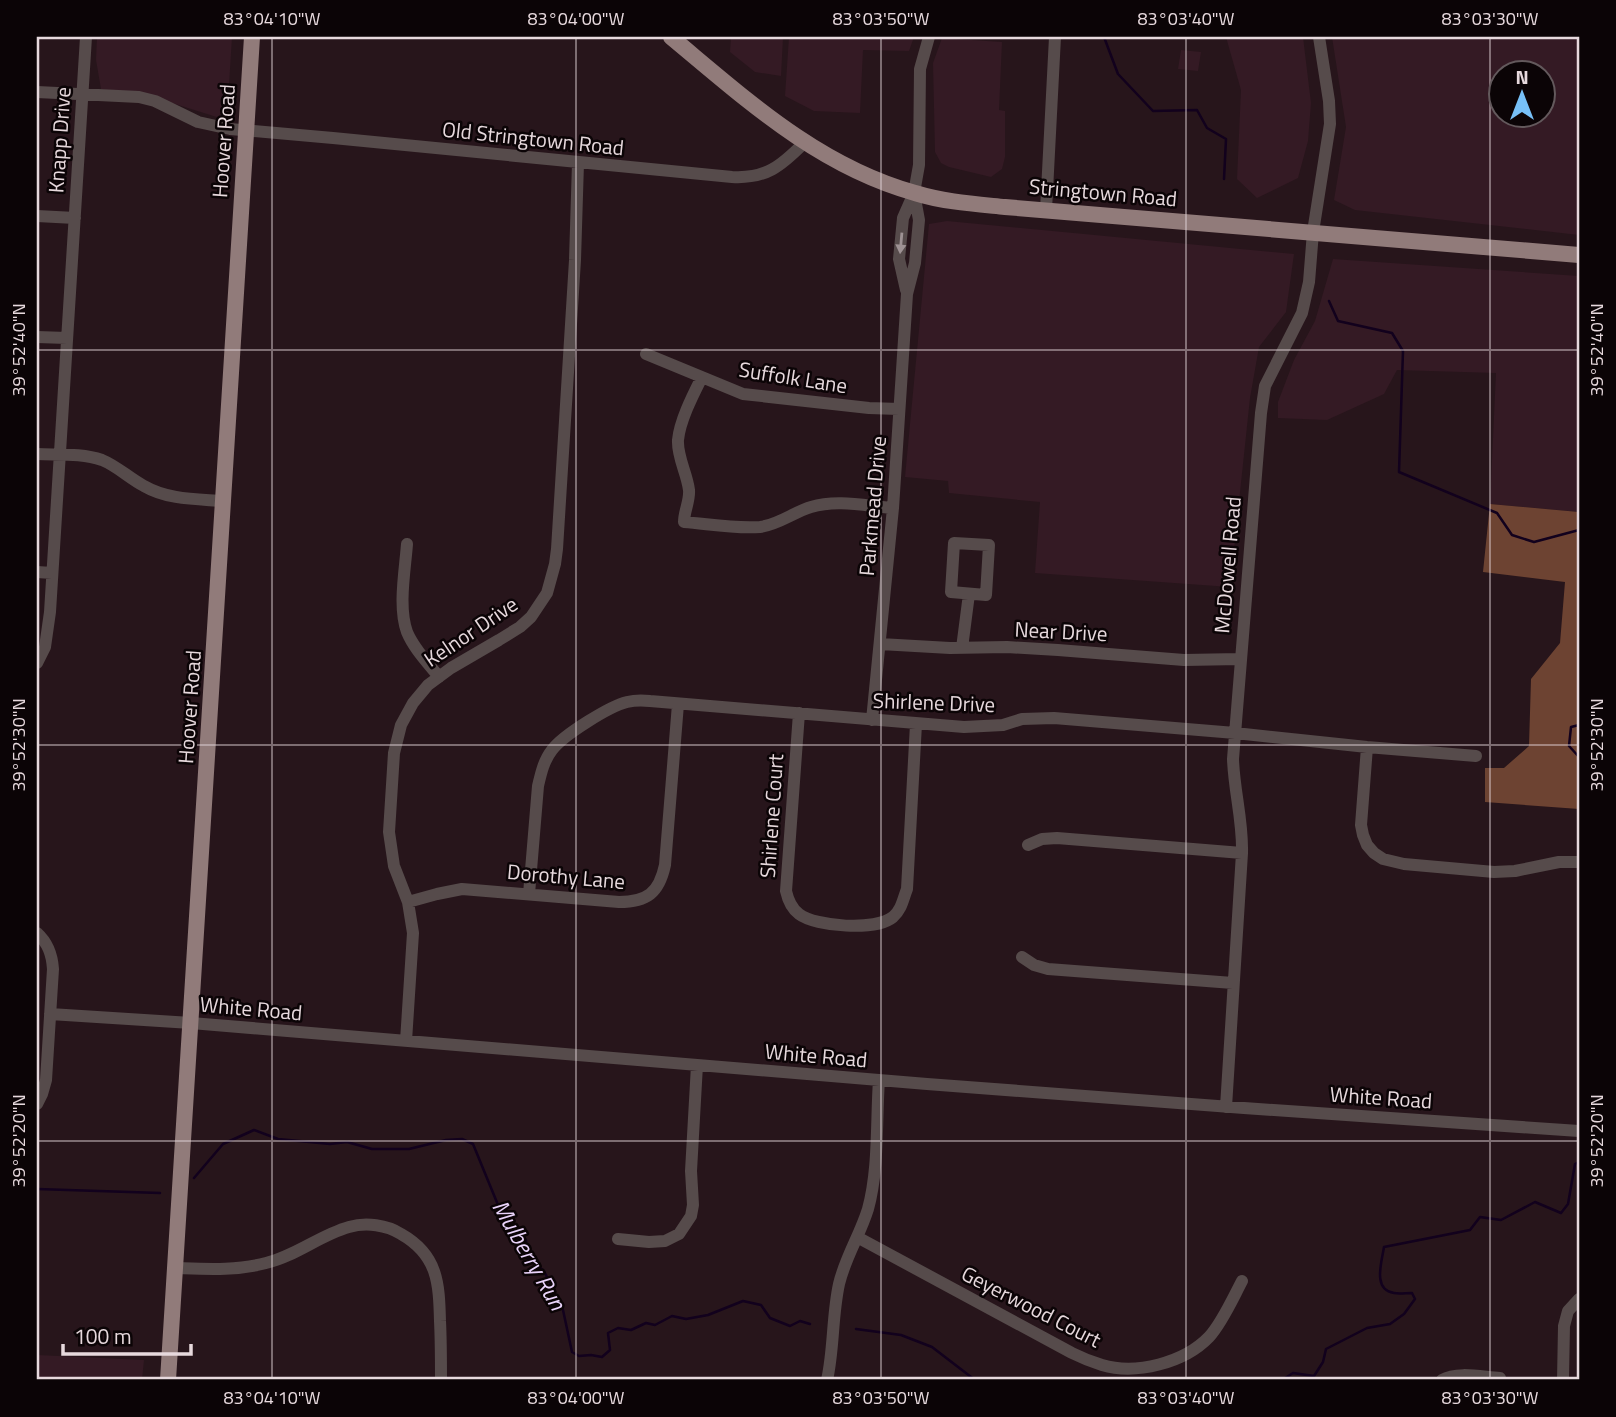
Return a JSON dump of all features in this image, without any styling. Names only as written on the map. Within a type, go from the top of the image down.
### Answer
[{"type":"main road","name":"Hoover Road","points":[[168,1380],[252,37]]},
{"type":"main road","name":"Stringtown Road","points":[[671,37],[804,143],[843,165],[914,193],[938,199],[1579,255]]},
{"type":"street","name":"Knapp Drive","points":[[37,663],[48,636],[86,37]]},
{"type":"street","name":"Parkmead Drive","points":[[872,720],[892,509],[907,294],[915,263],[919,220],[914,193],[919,165],[919,69],[929,37]]},
{"type":"street","points":[[1046,210],[1055,37]]},
{"type":"street","name":"McDowell Road","points":[[1226,1107],[1242,853],[1233,771],[1262,398],[1271,372],[1302,313],[1310,282],[1313,232],[1330,124],[1319,37]]},
{"type":"street","name":"Old Stringtown Road","points":[[37,92],[147,99],[198,122],[230,129],[697,175],[751,177],[776,168],[804,143]]},
{"type":"street","name":"Kelnor Drive","points":[[406,1041],[413,933],[408,902],[394,866],[390,840],[394,753],[401,725],[413,703],[428,685],[451,668],[520,627],[539,606],[552,580],[575,260],[578,163]]},
{"type":"street","points":[[37,216],[75,218]]},
{"type":"street","points":[[37,337],[67,338]]},
{"type":"street","name":"Suffolk Lane","points":[[646,354],[743,394],[856,407],[899,409]]},
{"type":"street","points":[[702,377],[678,441],[689,500],[684,522],[764,527],[811,507],[825,504],[843,503],[892,509]]},
{"type":"street","points":[[37,454],[100,459],[142,485],[165,495],[223,501]]},
{"type":"street","points":[[954,543],[989,545],[986,595],[969,594],[951,593],[954,543]]},
{"type":"street","points":[[407,544],[404,618],[407,632],[439,677]]},
{"type":"street","points":[[37,572],[52,573]]},
{"type":"street","points":[[962,648],[969,594]]},
{"type":"street","name":"Near Drive","points":[[880,644],[1058,650],[1184,660],[1240,659]]},
{"type":"street","name":"Shirlene Drive","points":[[529,894],[538,786],[541,772],[552,750],[562,740],[617,705],[639,700],[964,727],[1003,725],[1022,719],[1054,718],[1476,756]]},
{"type":"street","name":"Dorothy Lane","points":[[408,902],[462,889],[619,902],[641,900],[655,891],[665,865],[678,704]]},
{"type":"street","name":"Shirlene Court","points":[[799,713],[786,891],[788,900],[801,916],[819,923],[865,926],[886,922],[901,908],[907,889],[916,724]]},
{"type":"street","points":[[1367,747],[1361,825],[1367,845],[1383,859],[1404,864],[1494,872],[1515,871],[1559,862],[1579,862]]},
{"type":"street","points":[[1028,845],[1042,839],[1057,838],[1242,853]]},
{"type":"street","points":[[37,933],[47,944],[52,960],[45,1087],[37,1104]]},
{"type":"street","points":[[1021,957],[1048,969],[1233,983]]},
{"type":"street","name":"White Road","points":[[50,1014],[191,1023],[1226,1107],[1579,1131]]},
{"type":"street","points":[[618,1239],[665,1241],[679,1234],[691,1216],[696,1065]]},
{"type":"street","points":[[827,1380],[834,1308],[843,1267],[857,1237],[873,1186],[878,1080]]},
{"type":"street","points":[[175,1268],[243,1268],[269,1263],[290,1255],[349,1227],[369,1225],[393,1229],[422,1250],[435,1272],[440,1293],[441,1380]]},
{"type":"street","name":"Geyerwood Court","points":[[857,1237],[1072,1353],[1104,1366],[1125,1369],[1145,1367],[1183,1356],[1209,1337],[1242,1281]]},
{"type":"street","points":[[1563,1380],[1564,1326],[1568,1311],[1579,1299]]},
{"type":"street","points":[[1442,1380],[1452,1376],[1500,1378]]},
{"type":"shaded area","points":[[97,37],[232,37],[227,117],[220,118],[172,103],[101,89],[96,60]]},
{"type":"shaded area","points":[[731,37],[783,37],[781,76],[755,72],[730,52]]},
{"type":"shaded area","points":[[789,37],[914,37],[909,51],[863,50],[860,113],[814,111],[785,96]]},
{"type":"shaded area","points":[[1226,37],[1303,37],[1311,103],[1308,141],[1298,178],[1257,198],[1237,179],[1241,90]]},
{"type":"shaded area","points":[[1332,37],[1579,37],[1579,235],[1355,210],[1334,200],[1346,127]]},
{"type":"shaded area","points":[[942,38],[1002,42],[999,110],[1005,111],[1005,157],[1002,169],[991,177],[949,167],[941,163],[935,152],[933,63]]},
{"type":"shaded area","points":[[1181,50],[1201,52],[1198,71],[1178,69]]},
{"type":"shaded area","points":[[947,221],[1294,254],[1286,312],[1259,347],[1250,398],[1230,587],[1035,573],[1040,502],[949,493],[948,481],[905,477],[929,224]]},
{"type":"shaded area","points":[[1333,259],[1579,276],[1579,512],[1490,504],[1496,373],[1397,370],[1384,394],[1327,420],[1278,418],[1278,402],[1294,360],[1315,321]]},
{"type":"shaded area","points":[[1490,504],[1579,512],[1579,809],[1485,802],[1485,768],[1504,768],[1529,746],[1531,679],[1560,643],[1565,582],[1483,572]]},
{"type":"shaded area","points":[[37,1355],[144,1360],[142,1380],[37,1380]]},
{"type":"waterway","points":[[1104,37],[1118,74],[1153,111],[1197,110],[1207,128],[1226,139],[1224,179]]},
{"type":"waterway","points":[[1329,301],[1338,321],[1392,333],[1403,351],[1399,472],[1497,513],[1512,535],[1534,542],[1579,530]]},
{"type":"waterway","points":[[1579,725],[1571,727],[1569,746],[1579,757]]},
{"type":"waterway","name":"Mulberry Run","points":[[194,1178],[223,1144],[254,1130],[278,1139],[330,1144],[347,1142],[372,1149],[409,1149],[462,1139],[473,1144],[505,1222],[526,1240],[526,1257],[544,1271],[563,1310],[572,1352],[579,1356],[602,1357],[610,1350],[608,1333],[618,1328],[631,1330],[646,1323],[655,1325],[672,1316],[686,1319],[708,1315],[743,1301],[761,1305],[770,1318],[790,1326],[800,1321],[810,1324]]},
{"type":"waterway","name":"Mulberry Run","points":[[1282,1380],[1293,1373],[1314,1376],[1323,1362],[1326,1349],[1367,1328],[1390,1324],[1404,1314],[1415,1299],[1412,1293],[1394,1293],[1383,1287],[1380,1267],[1384,1247],[1470,1230],[1480,1217],[1501,1220],[1535,1202],[1561,1213],[1568,1204],[1575,1164],[1579,1162]]},
{"type":"waterway","name":"Mulberry Run","points":[[37,1189],[160,1193]]},
{"type":"waterway","name":"Mulberry Run","points":[[856,1329],[901,1335],[932,1347],[975,1380]]}]
